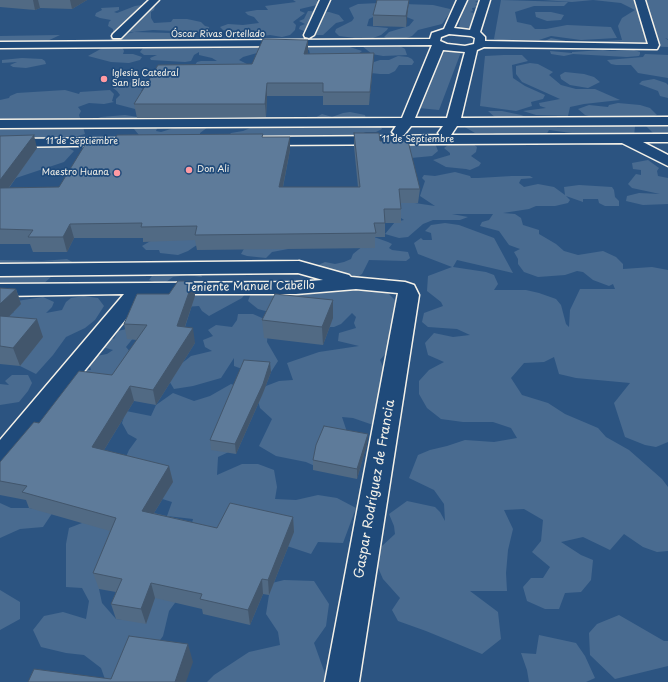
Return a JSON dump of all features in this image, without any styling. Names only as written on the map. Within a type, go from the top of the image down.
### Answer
[{"type":"street","points":[[117,36],[154,0]]},
{"type":"street","points":[[309,35],[325,0]]},
{"type":"street","points":[[394,140],[407,122],[437,41],[448,31],[462,0]]},
{"type":"street","points":[[474,33],[485,0]]},
{"type":"street","points":[[437,41],[445,47],[465,48],[475,46],[653,47],[654,45],[640,0]]},
{"type":"street","points":[[439,140],[453,122],[475,46],[480,37],[474,33],[448,31]]},
{"type":"street","name":"Óscar Rivas Ortellado","points":[[0,36],[309,35],[437,41]]},
{"type":"street","name":"Óscar Rivas Ortellado","points":[[0,45],[437,41]]},
{"type":"street","name":"11 de Septiembre","points":[[0,124],[668,121]]},
{"type":"street","name":"11 de Septiembre","points":[[244,141],[668,138]]},
{"type":"street","points":[[624,139],[668,161]]},
{"type":"street","name":"11 de Septiembre","points":[[0,143],[158,142]]},
{"type":"street","name":"Teniente Manuel Cabello","points":[[0,270],[299,267],[356,283]]},
{"type":"street","name":"Teniente Manuel Cabello","points":[[0,290],[296,288],[356,283]]},
{"type":"street","name":"Gaspar Rodríguez de Francia","points":[[342,682],[409,295],[407,290],[398,286],[356,283]]},
{"type":"street","points":[[0,458],[140,288]]},
{"type":"shaded area","points":[[293,0],[317,0],[319,3],[317,5],[300,9],[300,11],[305,13],[293,22],[296,25],[295,30],[290,35],[282,37],[270,35],[249,38],[242,36],[239,32],[223,30],[220,27],[228,24],[243,25],[259,23],[254,17],[245,12],[268,10],[265,6],[296,2]]},
{"type":"shaded area","points":[[479,0],[475,2],[479,3],[475,5],[478,7],[472,8],[473,11],[470,12],[474,13],[470,27],[467,29],[459,26],[462,12],[459,9],[464,7],[464,1]]},
{"type":"shaded area","points":[[501,0],[568,2],[564,6],[534,6],[515,12],[517,22],[531,25],[535,29],[546,29],[567,25],[611,27],[617,38],[581,40],[551,36],[539,40],[494,39]]},
{"type":"shaded area","points":[[543,0],[593,0],[572,2]]},
{"type":"shaded area","points":[[593,0],[668,0],[668,39],[665,38],[668,40],[668,47],[541,43],[551,38],[576,43],[622,40],[618,26],[622,18],[635,10],[621,3]]},
{"type":"shaded area","points":[[379,3],[375,16],[369,19],[367,26],[388,28],[381,35],[373,38],[355,38],[339,36],[335,32],[336,29],[352,21],[354,18],[349,8],[358,4]]},
{"type":"shaded area","points":[[403,4],[433,5],[450,9],[451,11],[442,24],[418,30],[412,36],[395,40],[384,37],[389,32],[409,26],[414,20],[392,11]]},
{"type":"shaded area","points":[[142,5],[155,6],[154,10],[151,12],[151,18],[154,23],[171,22],[173,19],[187,19],[201,22],[205,26],[209,27],[209,29],[200,32],[153,30],[123,33],[113,32],[113,29],[108,26],[111,20],[95,16],[96,13],[102,10],[101,8],[119,7],[119,10],[114,12],[117,13]]},
{"type":"shaded area","points":[[308,11],[329,12],[339,15],[344,21],[336,23],[323,35],[314,35],[299,29],[300,26],[305,24],[299,21],[304,19]]},
{"type":"shaded area","points":[[535,12],[551,12],[564,15],[561,20],[547,21],[536,17]]},
{"type":"shaded area","points":[[134,32],[170,33],[183,36],[172,42],[257,47],[259,49],[257,53],[243,57],[239,60],[249,65],[195,65],[197,62],[201,61],[217,61],[212,58],[199,55],[199,52],[194,55],[191,61],[185,62],[151,60],[150,58],[157,55],[144,55],[140,52],[143,48],[112,42],[110,38]]},
{"type":"shaded area","points":[[60,35],[43,43],[0,43],[0,36]]},
{"type":"shaded area","points":[[303,43],[353,45],[350,47],[362,51],[357,55],[312,62],[309,50],[301,47]]},
{"type":"shaded area","points":[[106,46],[122,47],[124,51],[123,54],[133,54],[142,57],[140,60],[129,63],[111,62],[88,56]]},
{"type":"shaded area","points":[[362,46],[400,46],[405,49],[407,55],[383,56],[372,54]]},
{"type":"shaded area","points":[[445,50],[461,52],[439,110],[419,108]]},
{"type":"shaded area","points":[[603,50],[634,50],[640,52],[640,54],[639,56],[627,57],[573,54],[564,56],[551,54],[550,51],[572,53]]},
{"type":"shaded area","points":[[645,54],[668,55],[668,78],[638,73],[631,65],[611,64],[607,60],[643,57]]},
{"type":"shaded area","points":[[522,55],[528,61],[512,65],[513,78],[525,86],[545,95],[543,99],[531,102],[532,106],[516,111],[480,106],[485,56]]},
{"type":"shaded area","points":[[398,56],[408,57],[414,62],[412,65],[399,65],[395,71],[389,74],[371,73],[370,66],[374,62],[389,60]]},
{"type":"shaded area","points":[[22,58],[42,59],[46,64],[26,68],[13,67],[10,65],[17,62],[2,63],[2,60]]},
{"type":"shaded area","points":[[530,63],[538,64],[553,72],[549,75],[561,85],[576,89],[595,89],[620,100],[570,107],[568,116],[536,115],[523,111],[546,108],[540,106],[539,103],[560,99],[522,82],[516,74],[516,66]]},
{"type":"shaded area","points":[[565,72],[584,74],[594,77],[600,82],[588,88],[570,85],[561,79],[560,75]]},
{"type":"shaded area","points":[[654,79],[668,85],[668,98],[660,96],[658,91],[639,84],[642,81]]},
{"type":"shaded area","points":[[133,82],[139,84],[138,86],[143,89],[141,91],[150,91],[143,107],[135,109],[116,104],[116,99],[120,95],[113,88],[121,84]]},
{"type":"shaded area","points":[[65,90],[79,94],[80,92],[110,90],[114,94],[112,101],[114,102],[104,104],[89,103],[78,107],[81,111],[79,115],[81,121],[0,124],[0,100],[9,98],[17,93]]},
{"type":"shaded area","points":[[618,103],[640,105],[650,108],[657,115],[654,116],[668,115],[668,137],[653,133],[640,120],[641,119],[631,116],[605,120],[635,126],[634,137],[613,141],[593,133],[579,134],[549,130],[545,137],[513,139],[493,133],[475,133],[463,126],[478,120],[497,119],[488,111],[502,111],[521,115],[534,120],[603,120],[585,115],[578,109],[589,105],[608,107],[609,105]]},
{"type":"shaded area","points":[[350,112],[365,115],[366,119],[380,125],[382,129],[376,132],[366,132],[355,136],[347,135],[331,142],[228,137],[231,133],[243,131],[255,126],[269,125],[275,128],[313,119],[322,114],[332,117]]},
{"type":"shaded area","points":[[125,115],[151,119],[159,124],[156,131],[161,132],[174,128],[194,125],[208,127],[200,133],[200,135],[139,135],[134,129],[129,127],[93,129],[88,128],[86,123],[83,123],[101,117]]},
{"type":"shaded area","points":[[0,126],[83,127],[85,134],[74,137],[65,146],[74,151],[64,162],[13,179],[0,177]]},
{"type":"shaded area","points":[[400,142],[435,143],[438,151],[432,156],[411,158]]},
{"type":"shaded area","points":[[452,142],[472,143],[477,147],[476,152],[471,156],[481,163],[479,166],[470,170],[446,167],[433,160],[450,155],[450,153],[444,148]]},
{"type":"shaded area","points":[[648,160],[659,168],[657,171],[658,176],[668,178],[668,204],[643,205],[626,201],[627,196],[639,193],[660,194],[632,188],[628,184],[636,174],[641,175],[641,170],[633,169],[632,163]]},
{"type":"shaded area","points":[[455,172],[470,176],[471,178],[530,176],[533,178],[521,179],[519,183],[524,187],[538,184],[554,187],[565,195],[564,187],[579,185],[612,187],[615,197],[619,201],[619,206],[605,206],[599,203],[598,199],[583,199],[583,202],[566,196],[570,200],[568,203],[555,206],[536,206],[529,209],[503,213],[515,214],[521,218],[523,225],[539,230],[539,234],[556,244],[564,251],[578,255],[603,251],[616,257],[623,264],[623,269],[652,267],[668,270],[668,442],[656,447],[645,445],[625,437],[614,403],[630,383],[576,378],[559,374],[554,357],[544,362],[524,363],[511,378],[522,395],[548,403],[565,414],[598,428],[606,437],[629,450],[662,479],[668,487],[668,551],[657,552],[643,547],[624,534],[610,550],[583,537],[561,542],[581,555],[593,560],[591,580],[581,592],[565,593],[559,609],[545,609],[527,601],[523,587],[531,578],[543,578],[550,567],[532,552],[541,541],[543,520],[524,509],[504,510],[513,529],[508,550],[506,573],[507,591],[470,591],[498,612],[501,639],[482,654],[398,621],[392,610],[400,598],[383,579],[376,563],[382,546],[395,534],[394,526],[389,514],[407,501],[435,507],[445,521],[444,504],[434,490],[409,478],[418,455],[465,440],[494,442],[517,438],[511,428],[493,422],[463,422],[441,419],[427,408],[419,394],[419,381],[429,370],[444,362],[428,355],[425,343],[434,333],[453,337],[470,335],[457,329],[428,327],[422,322],[424,313],[443,306],[441,302],[427,291],[428,276],[452,267],[418,254],[414,243],[421,238],[423,240],[432,240],[431,233],[425,231],[431,225],[445,223],[459,225],[494,238],[513,273],[457,260],[453,267],[486,272],[494,275],[498,284],[494,290],[526,290],[556,299],[561,305],[566,324],[569,327],[570,310],[580,289],[615,289],[613,284],[609,286],[593,280],[583,272],[577,271],[565,275],[538,277],[524,272],[518,264],[518,259],[514,252],[520,249],[509,245],[499,231],[480,226],[482,222],[489,220],[493,214],[452,214],[468,217],[460,220],[433,220],[423,224],[408,237],[399,238],[385,234],[395,222],[404,220],[389,202],[408,202],[435,206],[420,196],[425,181],[422,178],[424,175],[435,176]]},
{"type":"shaded area","points":[[374,237],[392,244],[389,248],[392,250],[408,252],[410,258],[406,261],[369,260],[362,274],[354,279],[316,266],[325,262],[335,264],[351,259],[353,254]]},
{"type":"shaded area","points":[[154,239],[204,240],[188,251],[178,255],[160,253],[159,250],[146,250],[142,246]]},
{"type":"shaded area","points":[[245,247],[288,249],[272,252],[266,258],[241,254]]},
{"type":"shaded area","points":[[67,259],[74,263],[64,273],[52,276],[40,287],[0,292],[0,260],[42,261]]},
{"type":"shaded area","points":[[200,272],[202,277],[187,275],[173,277],[166,282],[157,283],[149,280],[154,273]]},
{"type":"shaded area","points":[[377,289],[388,293],[395,300],[397,315],[394,323],[389,329],[389,335],[393,345],[380,360],[387,375],[376,426],[353,418],[342,417],[346,429],[346,440],[324,470],[306,462],[276,456],[259,446],[272,419],[260,408],[258,401],[233,450],[218,457],[217,475],[242,464],[258,464],[274,470],[277,487],[275,499],[296,500],[318,495],[337,498],[356,508],[343,543],[318,542],[311,554],[281,544],[228,520],[209,535],[188,539],[193,519],[167,516],[172,502],[156,497],[124,461],[129,450],[137,439],[128,434],[122,423],[126,411],[151,416],[156,405],[173,393],[194,401],[210,396],[231,384],[248,390],[258,396],[266,386],[279,381],[293,380],[287,363],[319,352],[359,346],[338,341],[339,333],[356,328],[354,323],[356,317],[352,313],[341,324],[334,327],[325,327],[258,309],[248,301],[251,293]]},
{"type":"shaded area","points":[[248,290],[242,298],[209,316],[202,311],[199,306],[184,307],[155,296],[156,291]]},
{"type":"shaded area","points":[[84,296],[98,298],[104,306],[95,320],[85,328],[66,337],[53,355],[36,374],[20,366],[0,323],[14,312],[9,309],[10,302],[43,297],[54,302],[52,307],[46,313],[62,310],[66,302],[71,298]]},
{"type":"shaded area","points":[[238,314],[253,314],[262,318],[268,329],[267,342],[278,361],[271,372],[253,373],[234,366],[234,358],[221,378],[193,386],[174,389],[165,374],[176,368],[191,356],[212,351],[205,347],[203,340],[213,336],[208,330],[216,325],[232,327],[237,320]]},
{"type":"shaded area","points":[[130,328],[134,337],[126,347],[131,353],[118,367],[116,380],[83,386],[83,370],[91,370],[89,363],[96,356],[107,354],[113,350],[106,348],[100,349],[104,334],[114,339],[118,331]]},
{"type":"shaded area","points":[[12,375],[28,375],[32,383],[28,391],[19,402],[0,405],[0,384],[9,385],[5,381]]},
{"type":"shaded area","points":[[0,503],[11,508],[29,508],[53,512],[43,527],[20,529],[0,538]]},
{"type":"shaded area","points":[[95,520],[120,520],[102,574],[99,589],[102,603],[116,619],[137,621],[142,600],[183,592],[169,611],[163,636],[140,668],[106,682],[101,668],[84,655],[66,653],[41,647],[33,630],[44,616],[63,612],[86,619],[89,601],[82,588],[66,587],[66,544],[69,528]]},
{"type":"shaded area","points":[[284,580],[314,581],[329,604],[326,626],[314,643],[328,682],[207,682],[214,675],[249,652],[280,645],[278,632],[266,614],[269,595],[260,586]]},
{"type":"shaded area","points":[[0,590],[20,602],[20,619],[0,630]]},
{"type":"shaded area","points":[[619,615],[664,641],[668,641],[668,666],[615,679],[590,655],[589,633],[597,624]]},
{"type":"shaded area","points":[[539,635],[576,643],[585,656],[595,678],[586,682],[529,682],[527,670],[521,653],[536,654]]},
{"type":"building","points":[[377,0],[409,0],[406,16],[373,15]]},
{"type":"building","points":[[263,39],[308,40],[304,54],[374,53],[370,92],[323,92],[323,83],[267,83],[265,104],[134,104],[158,65],[252,64]]},
{"type":"building","points":[[354,133],[379,133],[380,141],[408,141],[420,189],[399,189],[401,209],[384,209],[385,223],[374,223],[376,233],[195,235],[197,226],[141,227],[142,223],[70,224],[63,237],[28,237],[33,230],[0,229],[0,188],[59,187],[86,143],[113,142],[117,135],[263,134],[262,137],[290,137],[279,187],[360,187]]},
{"type":"building","points":[[34,135],[0,180],[0,136]]},
{"type":"building","points":[[178,281],[193,281],[177,326],[193,328],[153,390],[130,386],[92,447],[169,466],[142,511],[217,528],[230,503],[293,517],[268,580],[262,579],[248,610],[200,599],[202,594],[151,583],[141,609],[111,604],[122,579],[93,573],[116,518],[22,492],[27,486],[0,481],[0,462],[34,422],[39,423],[79,371],[112,375],[147,325],[124,324],[137,294],[169,294]]},
{"type":"building","points":[[0,288],[16,289],[0,304]]},
{"type":"building","points":[[275,294],[333,300],[322,327],[262,320]]},
{"type":"building","points":[[0,316],[37,319],[13,348],[0,346]]},
{"type":"building","points":[[244,360],[270,362],[263,384],[235,444],[210,440]]},
{"type":"building","points":[[324,426],[368,434],[357,469],[313,460],[316,445]]},
{"type":"building","points":[[129,636],[188,644],[175,682],[28,682],[34,669],[111,679]]},
{"type":"place","name":"Iglesia Catedral San Blas","points":[[104,79]]},
{"type":"place","name":"Don Ali","points":[[189,170]]},
{"type":"place","name":"Maestro Huana","points":[[117,173]]}]
